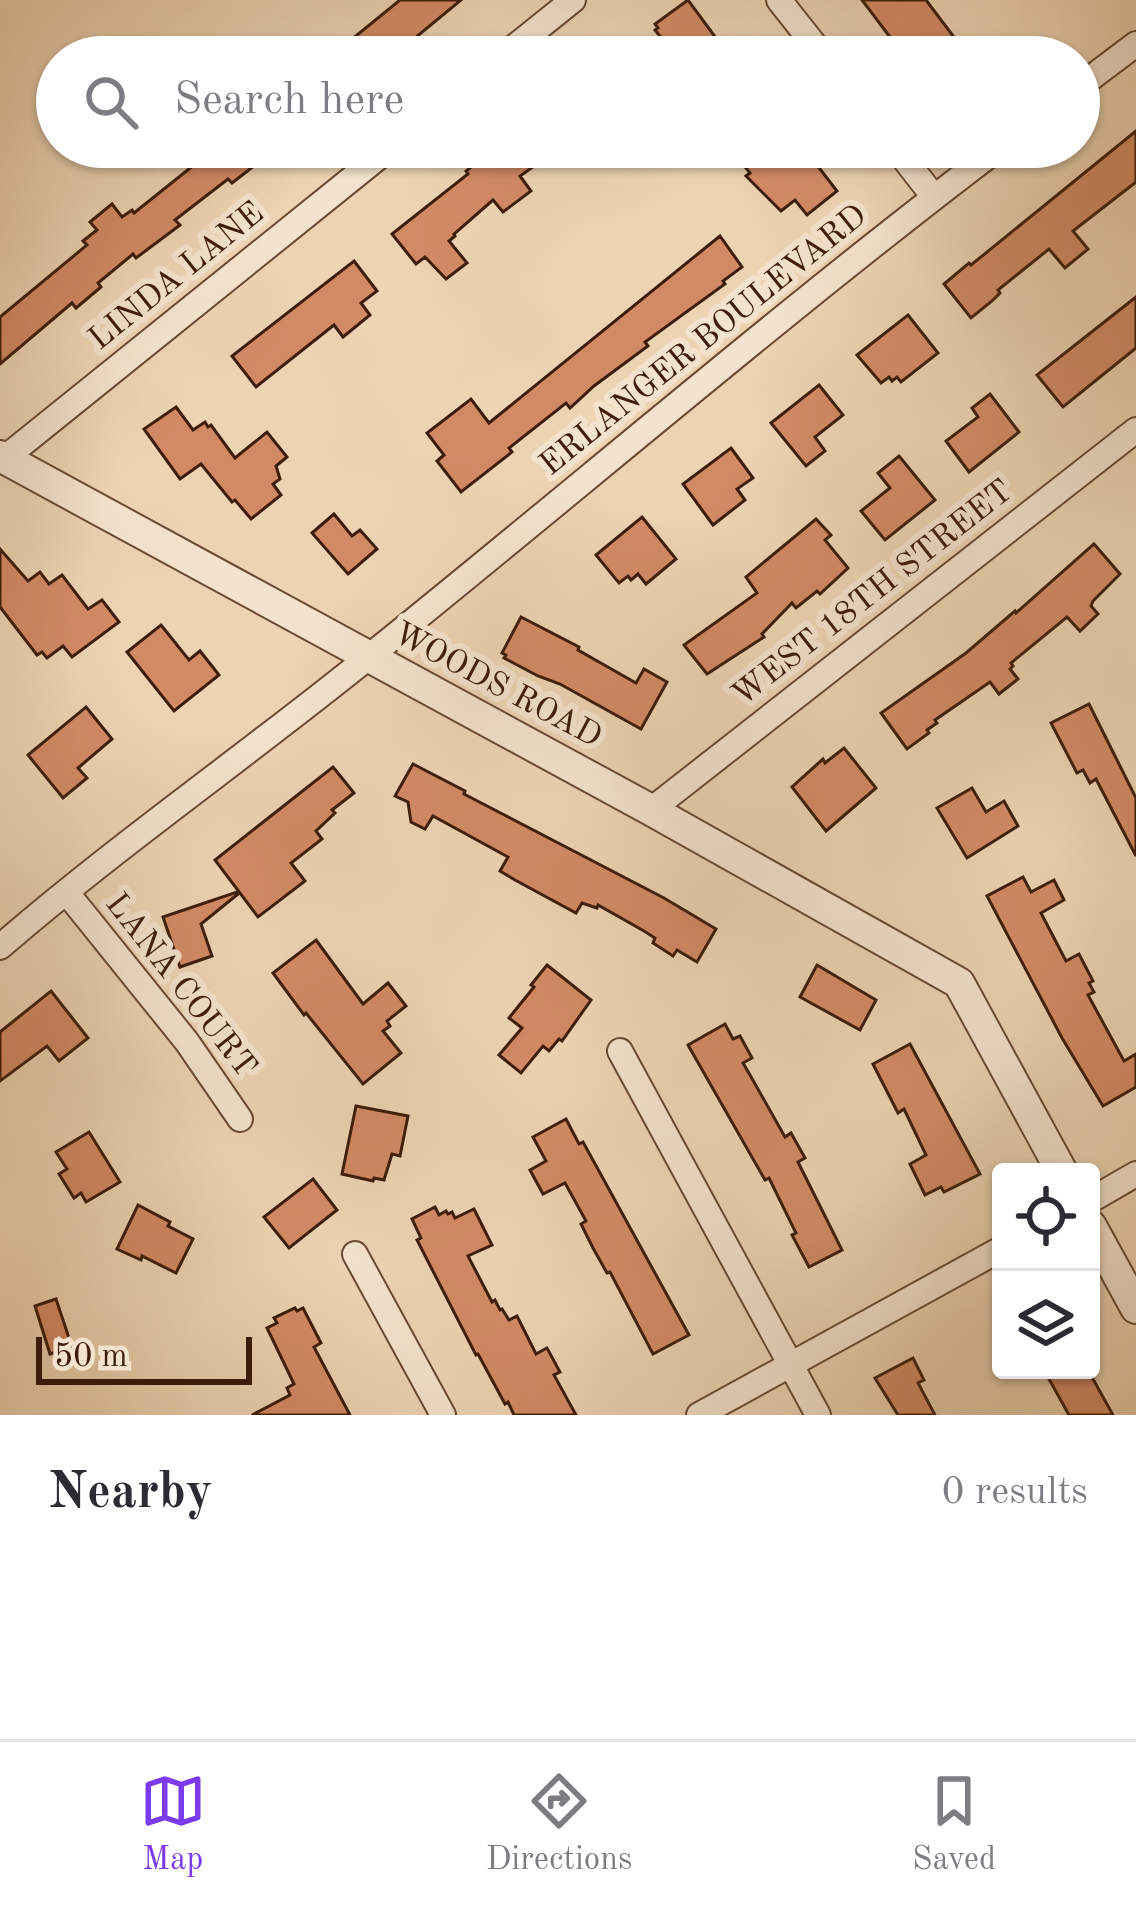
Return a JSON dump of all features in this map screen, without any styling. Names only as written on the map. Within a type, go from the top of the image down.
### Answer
[{"type":"street","points":[[528,36],[573,0]]},
{"type":"street","points":[[779,0],[807,36]]},
{"type":"street","points":[[1100,71],[1136,44]]},
{"type":"street","name":"LINDA LANE","points":[[3,457],[365,168]]},
{"type":"street","points":[[911,168],[934,197]]},
{"type":"street","name":"ERLANGER BOULEVARD","points":[[0,947],[368,658],[972,168]]},
{"type":"street","name":"WEST 18TH STREET","points":[[651,810],[1136,430]]},
{"type":"street","name":"WOODS ROAD","points":[[3,457],[959,983],[1057,1163]]},
{"type":"street","name":"LANA COURT","points":[[67,893],[187,1042],[240,1119]]},
{"type":"street","points":[[620,1051],[818,1415]]},
{"type":"street","points":[[1100,1195],[1136,1174]]},
{"type":"street","points":[[1100,1242],[1136,1308]]},
{"type":"street","points":[[355,1254],[443,1415]]},
{"type":"street","points":[[699,1415],[992,1255]]},
{"type":"building","points":[[400,0],[461,0],[417,36],[356,36]]},
{"type":"building","points":[[688,0],[715,36],[660,36],[655,24]]},
{"type":"building","points":[[862,0],[926,0],[953,36],[889,36]]},
{"type":"building","points":[[1136,131],[1136,182],[1073,231],[1088,249],[1065,268],[1049,249],[971,318],[944,284],[1090,168],[1100,168],[1100,160]]},
{"type":"building","points":[[190,168],[251,168],[232,183],[228,179],[175,220],[180,225],[136,258],[133,254],[76,308],[72,303],[0,364],[0,317],[87,245],[83,241],[97,230],[90,222],[112,204],[122,217],[134,213]]},
{"type":"building","points":[[531,168],[520,176],[531,191],[503,212],[493,200],[454,234],[449,241],[467,263],[446,279],[425,257],[416,264],[392,234],[466,171]]},
{"type":"building","points":[[746,168],[819,168],[837,191],[807,215],[795,200],[781,211],[746,176],[750,173]]},
{"type":"building","points":[[720,236],[742,267],[725,284],[645,342],[648,346],[570,408],[566,403],[461,492],[437,461],[444,455],[427,433],[471,399],[489,423]]},
{"type":"building","points":[[354,261],[377,291],[361,303],[370,315],[343,337],[334,325],[256,387],[232,356]]},
{"type":"building","points":[[1136,297],[1136,348],[1063,407],[1037,375]]},
{"type":"building","points":[[908,315],[938,353],[901,382],[889,377],[881,383],[857,355]]},
{"type":"building","points":[[819,385],[843,415],[815,437],[825,451],[806,466],[771,423]]},
{"type":"building","points":[[990,394],[1019,432],[969,472],[946,441],[978,417],[972,408]]},
{"type":"building","points":[[176,407],[193,430],[205,422],[211,425],[235,458],[267,432],[287,457],[276,466],[280,479],[273,484],[281,495],[251,519],[201,464],[180,479],[144,429]]},
{"type":"building","points":[[731,448],[753,478],[737,489],[745,500],[713,525],[683,484]]},
{"type":"building","points":[[899,456],[935,500],[885,540],[861,511],[890,488],[878,473]]},
{"type":"building","points":[[334,514],[352,536],[360,530],[377,549],[348,574],[312,533]]},
{"type":"building","points":[[642,517],[676,559],[646,584],[638,574],[619,583],[596,555]]},
{"type":"building","points":[[816,519],[831,535],[825,540],[848,568],[820,594],[817,591],[796,608],[792,603],[764,637],[707,674],[684,645],[757,593],[746,577]]},
{"type":"building","points":[[1094,544],[1120,574],[1093,601],[1091,606],[1098,614],[1080,631],[1067,617],[1011,663],[1018,679],[999,694],[990,682],[935,720],[929,733],[907,749],[881,713],[966,653]]},
{"type":"building","points":[[0,549],[28,581],[40,572],[49,584],[62,575],[88,609],[102,600],[119,622],[72,657],[63,646],[47,658],[42,652],[37,655],[0,607]]},
{"type":"building","points":[[521,617],[636,683],[644,669],[667,682],[641,729],[504,658],[502,653]]},
{"type":"building","points":[[161,625],[189,660],[200,651],[219,675],[174,711],[127,652]]},
{"type":"building","points":[[1089,704],[1136,798],[1136,856],[1096,779],[1090,783],[1083,770],[1077,773],[1051,723]]},
{"type":"building","points":[[86,707],[112,739],[78,768],[87,778],[63,798],[28,755]]},
{"type":"building","points":[[844,748],[876,788],[826,831],[792,787],[823,759],[825,763]]},
{"type":"building","points":[[413,764],[716,929],[697,962],[677,950],[673,956],[653,943],[655,938],[598,905],[582,903],[576,913],[515,880],[500,871],[508,857],[433,816],[425,829],[411,822],[408,802],[395,796]]},
{"type":"building","points":[[333,767],[354,793],[316,831],[322,839],[291,863],[305,881],[258,917],[215,860]]},
{"type":"building","points":[[972,788],[986,812],[1004,801],[1018,826],[967,858],[937,808]]},
{"type":"building","points":[[1023,877],[1031,892],[1054,880],[1064,900],[1041,913],[1066,961],[1079,954],[1093,981],[1089,983],[1094,992],[1088,995],[1124,1061],[1136,1054],[1136,1087],[1103,1106],[987,896]]},
{"type":"building","points":[[237,892],[201,924],[212,956],[180,967],[163,917]]},
{"type":"building","points":[[316,940],[363,1004],[388,983],[406,1006],[387,1021],[390,1026],[383,1031],[401,1053],[363,1084],[273,973]]},
{"type":"building","points":[[547,965],[591,1000],[562,1041],[549,1051],[543,1046],[521,1073],[499,1055],[522,1028],[509,1018]]},
{"type":"building","points":[[817,965],[876,1000],[860,1030],[800,997]]},
{"type":"building","points":[[51,991],[88,1038],[59,1061],[47,1046],[0,1081],[0,1032]]},
{"type":"building","points":[[725,1024],[733,1039],[740,1036],[752,1058],[743,1063],[785,1137],[791,1133],[805,1158],[798,1162],[842,1250],[809,1267],[769,1178],[765,1180],[688,1045]]},
{"type":"building","points":[[910,1044],[980,1174],[944,1192],[941,1187],[925,1195],[910,1164],[926,1155],[904,1109],[898,1113],[873,1064]]},
{"type":"building","points":[[356,1106],[408,1116],[400,1156],[392,1154],[384,1180],[342,1174]]},
{"type":"building","points":[[566,1119],[689,1335],[653,1354],[593,1248],[581,1224],[586,1221],[565,1183],[543,1194],[530,1170],[546,1161],[533,1137]]},
{"type":"building","points":[[89,1132],[120,1182],[86,1202],[81,1193],[74,1198],[59,1174],[67,1169],[56,1152]]},
{"type":"building","points":[[313,1179],[337,1210],[289,1248],[264,1217]]},
{"type":"building","points":[[138,1205],[193,1239],[176,1273],[117,1249]]},
{"type":"building","points":[[435,1207],[439,1215],[452,1212],[455,1218],[474,1209],[492,1245],[468,1256],[492,1302],[509,1320],[517,1316],[536,1354],[547,1348],[560,1372],[554,1375],[576,1415],[514,1415],[505,1404],[417,1240],[421,1238],[412,1219]]},
{"type":"building","points":[[56,1299],[72,1347],[50,1354],[35,1306]]},
{"type":"building","points":[[303,1308],[321,1343],[314,1347],[350,1415],[252,1415],[290,1395],[287,1388],[294,1384],[267,1328],[277,1323],[274,1318]]},
{"type":"building","points":[[913,1358],[924,1380],[918,1383],[935,1415],[898,1415],[875,1378]]},
{"type":"building","points":[[1049,1379],[1093,1379],[1113,1415],[1069,1415]]}]
